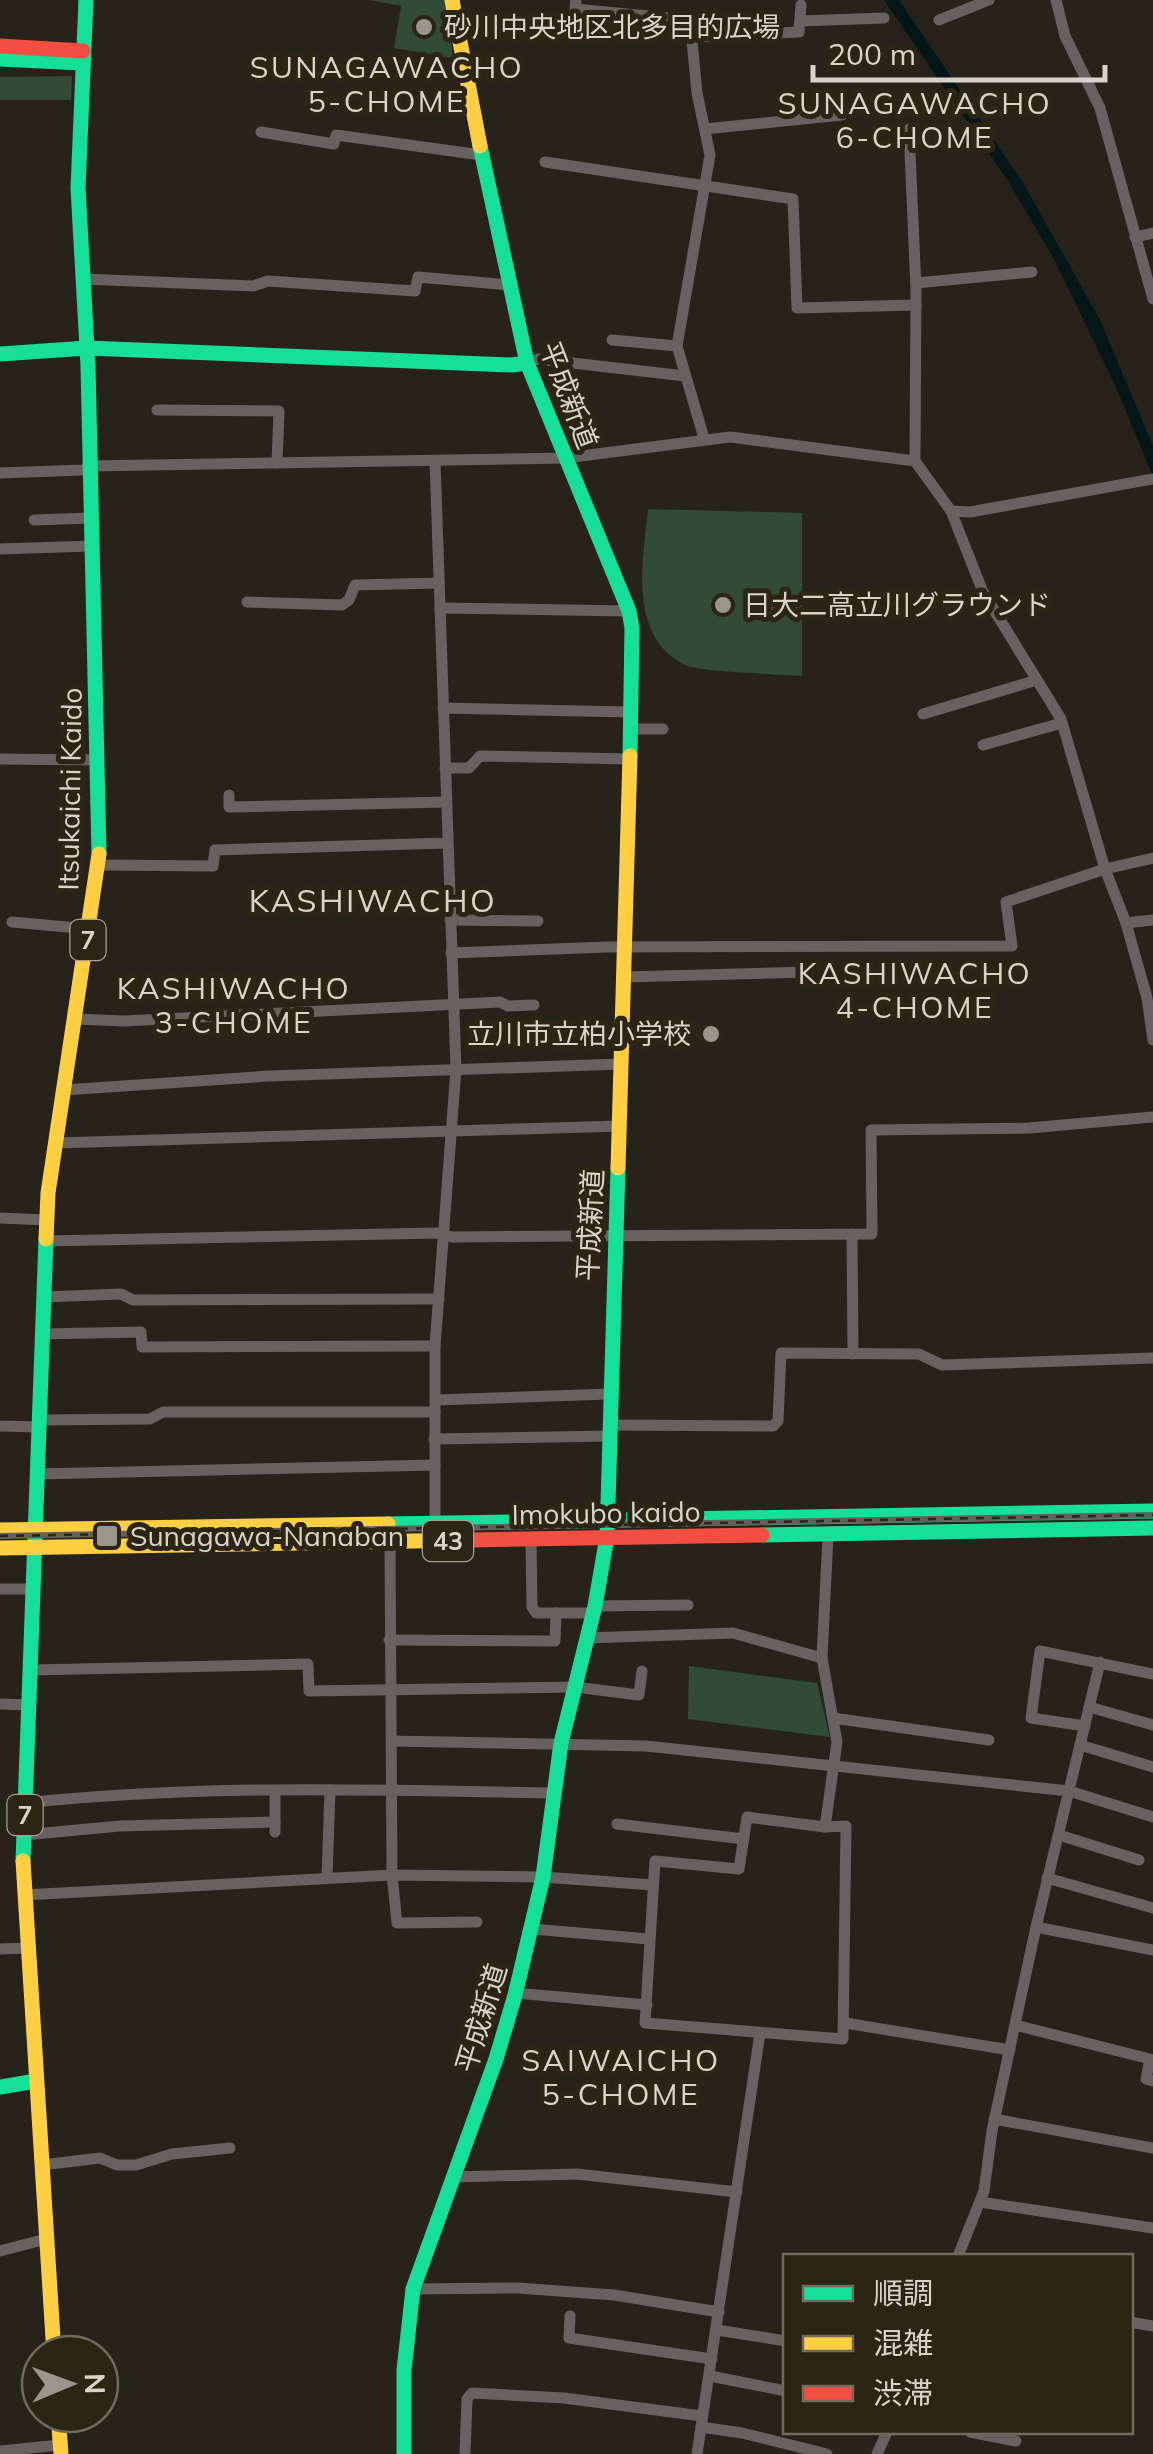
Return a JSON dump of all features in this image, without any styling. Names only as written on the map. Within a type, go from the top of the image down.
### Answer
[{"type":"main road","name":"Itsukaichi Kaido","points":[[53,2334],[24,1895],[24,1834],[46,1220],[99,866],[88,348],[78,188],[86,0]]},
{"type":"main road","name":"平成新道","points":[[404,2454],[404,2370],[413,2289],[516,1993],[544,1877],[561,1743],[594,1610],[606,1537],[631,720],[632,628],[628,610],[526,363],[452,0]]},
{"type":"main road","points":[[0,46],[83,57]]},
{"type":"main road","points":[[0,59],[83,57]]},
{"type":"main road","points":[[0,354],[88,348],[526,363]]},
{"type":"main road","points":[[1007,1521],[1097,1501],[1153,1499]]},
{"type":"main road","name":"Imokubo kaido","points":[[0,1548],[828,1535],[1153,1511]]},
{"type":"main road","name":"Imokubo kaido","points":[[0,1530],[607,1518],[1007,1521],[1153,1528]]},
{"type":"main road","points":[[1007,1521],[1091,1537],[1153,1536]]},
{"type":"main road","points":[[0,2086],[36,2081]]},
{"type":"street","points":[[576,0],[576,9],[690,20],[697,93],[710,156],[677,346],[704,438]]},
{"type":"street","points":[[939,20],[989,0]]},
{"type":"street","points":[[1056,0],[1065,36],[1100,108],[1153,298]]},
{"type":"street","points":[[692,37],[799,32],[801,5]]},
{"type":"street","points":[[800,21],[884,18]]},
{"type":"street","points":[[705,128],[842,115]]},
{"type":"street","points":[[909,129],[916,283],[914,462],[951,511],[983,592],[1062,723],[1105,869],[1126,923],[1153,1040]]},
{"type":"street","points":[[261,132],[334,144],[336,135],[481,155]]},
{"type":"street","points":[[545,162],[792,199],[798,308],[916,305]]},
{"type":"street","points":[[1135,238],[1153,233]]},
{"type":"street","points":[[916,283],[1032,272]]},
{"type":"street","points":[[83,279],[253,286],[268,281],[415,291],[418,277],[510,285]]},
{"type":"street","points":[[612,340],[677,346]]},
{"type":"street","points":[[526,363],[538,359],[686,376]]},
{"type":"street","points":[[158,410],[279,411],[278,462]]},
{"type":"street","points":[[0,473],[83,470],[89,466],[566,458],[704,438],[752,439],[914,462]]},
{"type":"street","points":[[435,460],[456,1069],[435,1346],[436,1542]]},
{"type":"street","points":[[951,511],[970,512],[1150,479]]},
{"type":"street","points":[[34,520],[91,518]]},
{"type":"street","points":[[0,549],[92,546]]},
{"type":"street","points":[[248,602],[342,605],[349,600],[355,585],[438,583]]},
{"type":"street","points":[[440,608],[628,610]]},
{"type":"street","points":[[923,714],[1037,680]]},
{"type":"street","points":[[443,708],[631,720],[663,730]]},
{"type":"street","points":[[983,745],[1062,723]]},
{"type":"street","points":[[445,768],[469,768],[480,756],[630,759]]},
{"type":"street","points":[[0,759],[98,760]]},
{"type":"street","points":[[229,794],[229,807],[446,802]]},
{"type":"street","points":[[99,866],[213,866],[215,850],[447,844]]},
{"type":"street","points":[[451,953],[625,946],[1012,946],[1006,902],[1105,869],[1153,858]]},
{"type":"street","points":[[450,920],[538,921]]},
{"type":"street","points":[[1126,923],[1153,920]]},
{"type":"street","points":[[12,922],[90,929]]},
{"type":"street","points":[[1138,967],[1153,965]]},
{"type":"street","points":[[624,977],[808,972]]},
{"type":"street","points":[[75,1019],[124,1021],[500,1002],[508,1006],[534,1005]]},
{"type":"street","points":[[64,1090],[269,1076],[622,1064]]},
{"type":"street","points":[[46,1241],[444,1234],[872,1234],[871,1130],[1029,1128],[1153,1117]]},
{"type":"street","points":[[56,1143],[620,1126]]},
{"type":"street","points":[[0,1218],[46,1220]]},
{"type":"street","points":[[852,1234],[854,1354]]},
{"type":"street","points":[[44,1297],[121,1294],[133,1300],[438,1299]]},
{"type":"street","points":[[42,1334],[141,1332],[142,1347],[435,1346]]},
{"type":"street","points":[[434,1439],[773,1426],[778,1421],[780,1353],[920,1354],[942,1364],[1153,1358]]},
{"type":"street","points":[[0,1426],[150,1419],[163,1412],[435,1406],[609,1394]]},
{"type":"street","points":[[38,1474],[434,1465]]},
{"type":"street","points":[[824,1827],[836,1742],[822,1658],[828,1535]]},
{"type":"street","points":[[532,1540],[532,1607],[536,1612],[688,1605]]},
{"type":"street","points":[[390,1542],[392,1875],[398,1923],[477,1922]]},
{"type":"street","points":[[0,1590],[34,1589]]},
{"type":"street","points":[[390,1640],[555,1640],[556,1613]]},
{"type":"street","points":[[587,1638],[733,1634],[822,1658]]},
{"type":"street","points":[[1084,1726],[1031,1718],[1040,1651],[1153,1674]]},
{"type":"street","points":[[959,2254],[980,2202],[990,2162],[994,2119],[1036,1927],[1100,1662]]},
{"type":"street","points":[[30,1670],[308,1664],[308,1691],[575,1687],[638,1695],[642,1670]]},
{"type":"street","points":[[0,1704],[29,1704]]},
{"type":"street","points":[[1089,1706],[1153,1725]]},
{"type":"street","points":[[833,1718],[989,1740]]},
{"type":"street","points":[[392,1741],[646,1746],[1069,1791],[1153,1817]]},
{"type":"street","points":[[1080,1745],[1153,1768]]},
{"type":"street","points":[[26,1803],[106,1794],[330,1790],[556,1794]]},
{"type":"street","points":[[327,1878],[330,1790]]},
{"type":"street","points":[[24,1834],[120,1826],[275,1827],[274,1791]]},
{"type":"street","points":[[747,1817],[824,1827],[846,1826],[842,2039],[646,2022],[656,1862],[739,1869],[747,1817]]},
{"type":"street","points":[[617,1824],[744,1838]]},
{"type":"street","points":[[1059,1835],[1139,1860]]},
{"type":"street","points":[[24,1895],[392,1875],[544,1877],[653,1884]]},
{"type":"street","points":[[1047,1878],[1153,1908]]},
{"type":"street","points":[[1036,1927],[1153,1950]]},
{"type":"street","points":[[532,1929],[649,1939]]},
{"type":"street","points":[[0,1949],[28,1948]]},
{"type":"street","points":[[516,1993],[647,2005]]},
{"type":"street","points":[[845,2022],[1010,2050]]},
{"type":"street","points":[[1015,2025],[1150,2058],[1146,2079],[1153,2081]]},
{"type":"street","points":[[697,2454],[760,2032]]},
{"type":"street","points":[[994,2119],[1153,2148]]},
{"type":"street","points":[[42,2164],[100,2158],[136,2165],[172,2154],[230,2148]]},
{"type":"street","points":[[454,2178],[577,2174],[738,2192]]},
{"type":"street","points":[[980,2202],[1153,2228]]},
{"type":"street","points":[[0,2250],[46,2239]]},
{"type":"street","points":[[413,2289],[556,2291],[718,2312]]},
{"type":"street","points":[[570,2316],[568,2338],[712,2359]]},
{"type":"street","points":[[717,2330],[783,2341]]},
{"type":"street","points":[[710,2376],[783,2390]]},
{"type":"street","points":[[464,2454],[467,2399],[472,2393],[564,2398],[702,2422],[827,2454]]},
{"type":"street","points":[[980,2434],[1016,2441]]},
{"type":"street","points":[[0,2451],[61,2450]]},
{"type":"green space","name":"砂川中央地区北多目的広場","points":[[370,0],[446,0],[453,58],[394,48],[401,6]]},
{"type":"green space","points":[[72,76],[71,100],[0,100],[0,77]]},
{"type":"green space","name":"日大二高立川グラウンド","points":[[648,509],[802,513],[802,676],[693,667],[667,652],[654,636],[643,595]]},
{"type":"green space","points":[[689,1666],[817,1683],[830,1737],[688,1719]]},
{"type":"shaded area","points":[[884,0],[899,0],[1025,186],[1100,320],[1153,446],[1153,476],[1115,385],[1054,259],[1008,181]]},
{"type":"railway","points":[[0,1536],[1153,1515]]},
{"type":"traffic: fast","points":[[86,0],[78,188],[88,366],[99,854]]},
{"type":"traffic: fast","points":[[0,59],[82,63]]},
{"type":"traffic: fast","points":[[480,146],[527,363],[629,611],[630,756]]},
{"type":"traffic: fast","points":[[0,354],[87,348],[527,363]]},
{"type":"traffic: fast","points":[[404,2454],[404,2370],[413,2289],[496,2059],[515,1995],[543,1877],[561,1743],[595,1606],[607,1537],[618,1168]]},
{"type":"traffic: fast","points":[[23,1861],[46,1239]]},
{"type":"traffic: fast","points":[[388,1524],[1153,1511]]},
{"type":"traffic: fast","points":[[762,1535],[1153,1528]]},
{"type":"traffic: fast","points":[[0,2087],[36,2081]]},
{"type":"traffic: slow","points":[[452,0],[480,146]]},
{"type":"traffic: slow","points":[[618,1168],[630,756]]},
{"type":"traffic: slow","points":[[46,1239],[48,1193],[99,854]]},
{"type":"traffic: slow","points":[[0,1530],[388,1524]]},
{"type":"traffic: slow","points":[[0,1548],[471,1540]]},
{"type":"traffic: slow","points":[[23,1861],[53,2334]]},
{"type":"traffic: slow","points":[[60,2434],[61,2454]]},
{"type":"traffic: jam","points":[[0,46],[83,51]]},
{"type":"traffic: jam","points":[[471,1540],[762,1535]]},
{"type":"place","name":"砂川中央地区北多目的広場","points":[[424,27]]},
{"type":"place","name":"日大二高立川グラウンド","points":[[723,605]]},
{"type":"place","name":"立川市立柏小学校","points":[[711,1034]]},
{"type":"place","name":"Sunagawa-Nanaban","points":[[107,1536]]},
{"type":"district","name":"SUNAGAWACHO 5-CHOME","points":[[387,85]]},
{"type":"district","name":"SUNAGAWACHO 6-CHOME","points":[[915,121]]},
{"type":"district","name":"KASHIWACHO","points":[[373,901]]},
{"type":"district","name":"KASHIWACHO 4-CHOME","points":[[915,991]]},
{"type":"district","name":"KASHIWACHO 3-CHOME","points":[[234,1006]]},
{"type":"district","name":"SAIWAICHO 5-CHOME","points":[[621,2078]]}]
